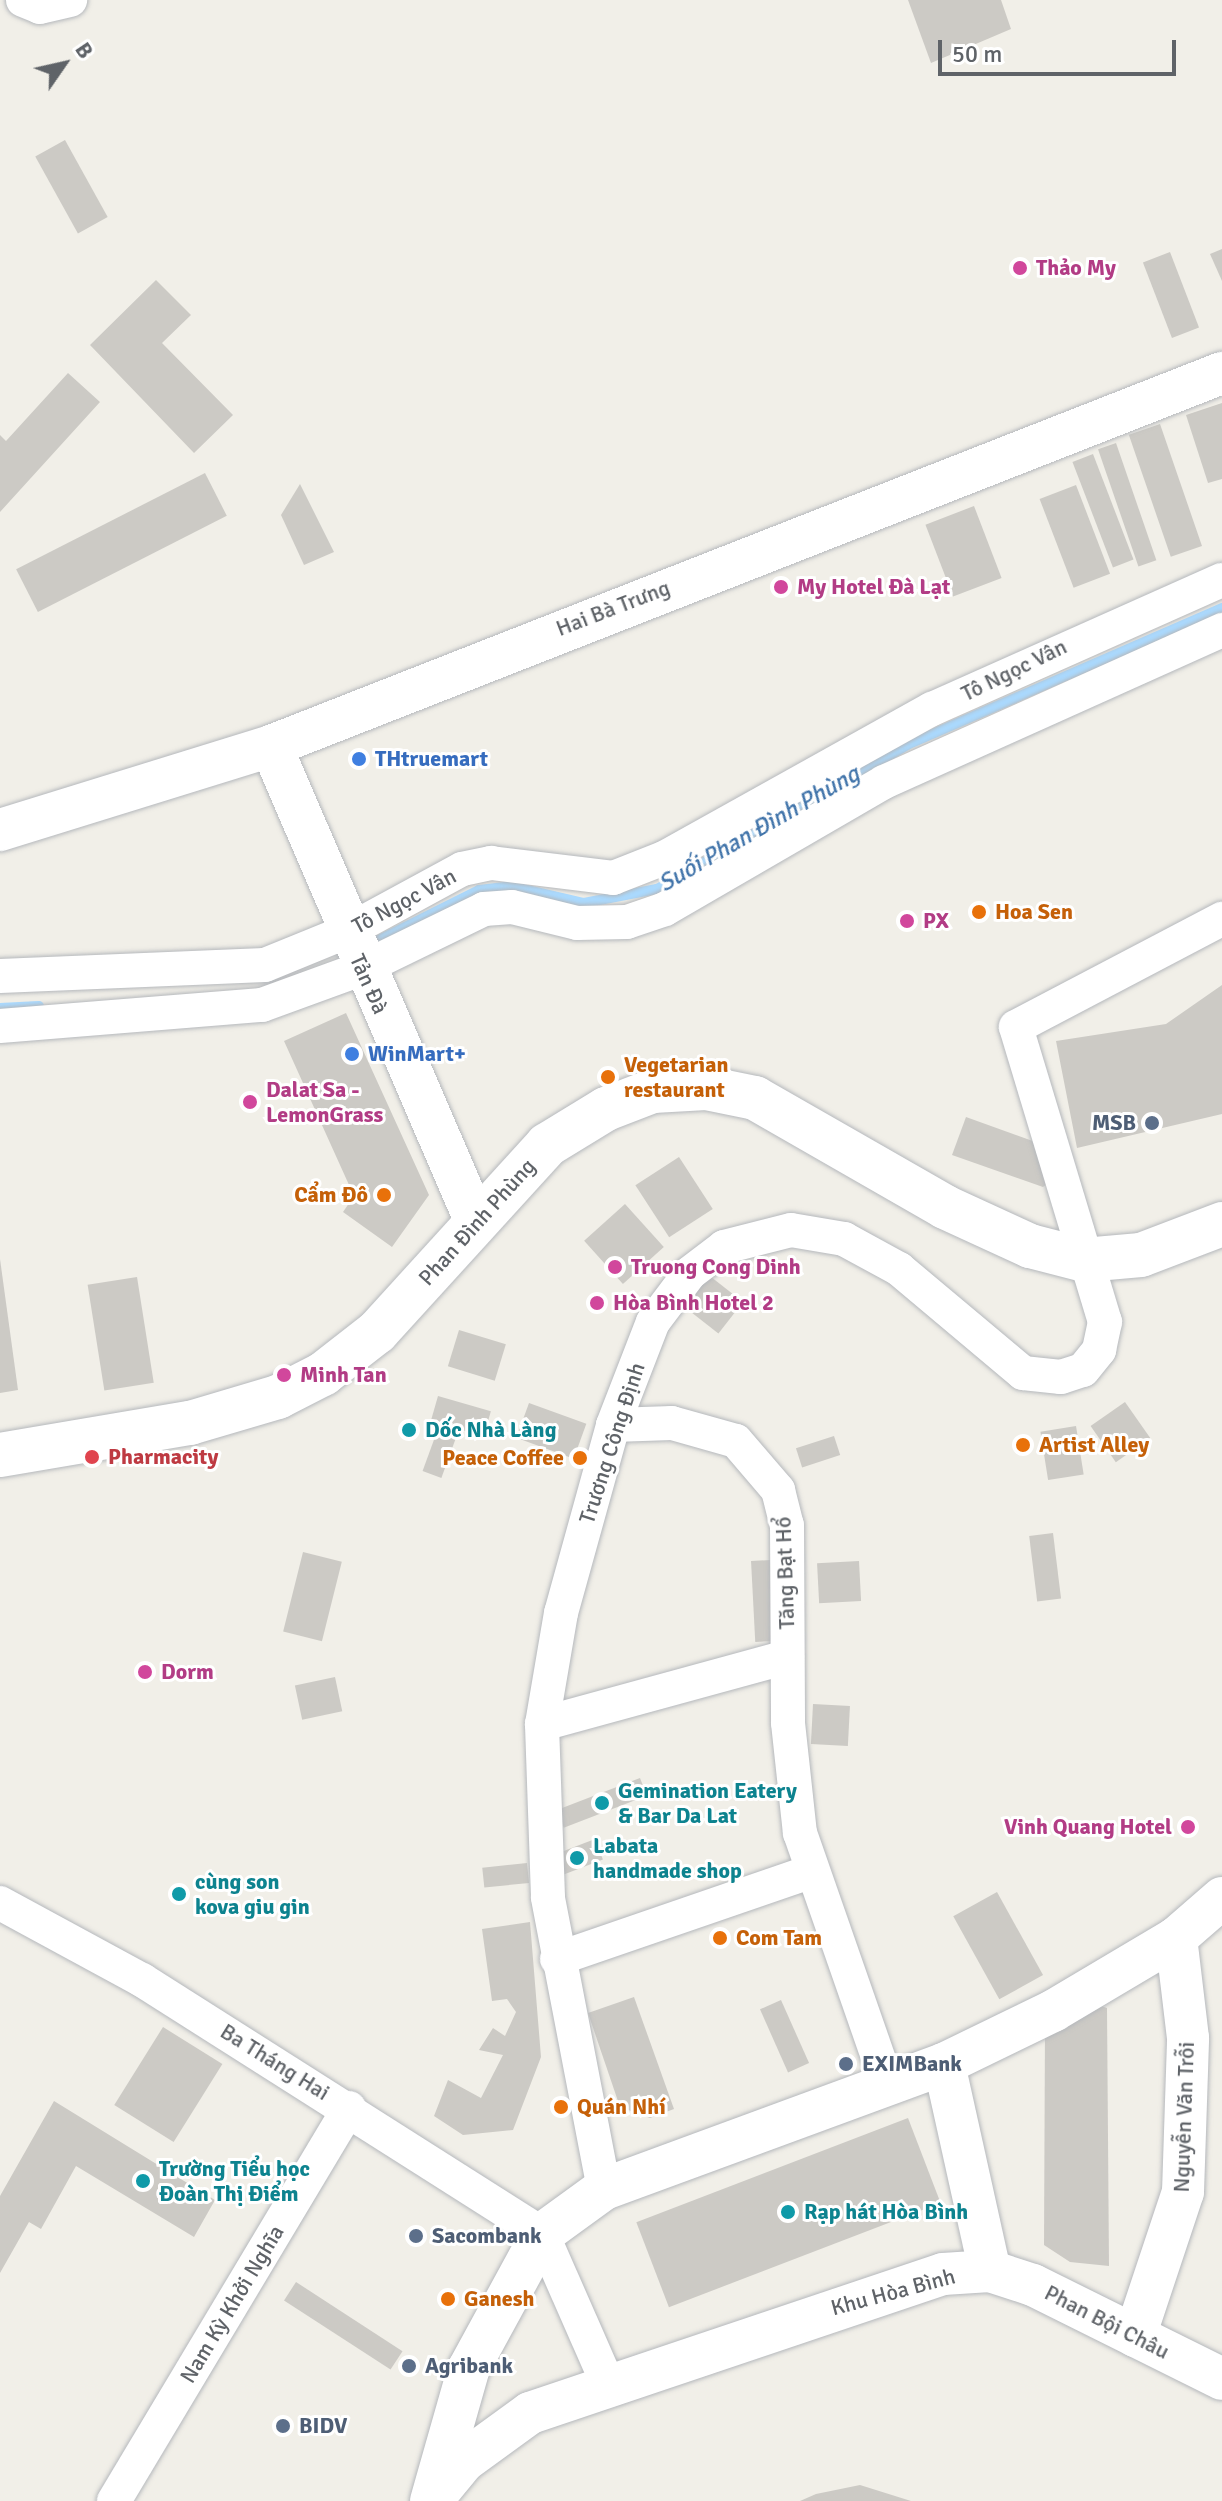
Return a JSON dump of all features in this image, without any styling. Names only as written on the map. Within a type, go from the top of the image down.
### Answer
[{"type":"main road","name":"Phan Đình Phùng","points":[[0,1455],[176,1426],[278,1397],[377,1332],[475,1220],[547,1145],[606,1109],[653,1091],[706,1088],[803,1119],[945,1207],[1084,1260],[1141,1255],[1222,1224]]},
{"type":"street","points":[[23,0],[40,7],[70,0]]},
{"type":"street","name":"Hai Bà Trưng","points":[[0,830],[271,746],[1222,373]]},
{"type":"street","name":"Tô Ngọc Vân","points":[[0,1026],[262,1005],[354,951],[462,869],[491,863],[613,878],[664,858],[932,709],[1222,580]]},
{"type":"street","name":"Tô Ngọc Vân","points":[[0,976],[265,965],[354,951],[484,909],[512,907],[577,923],[627,922],[665,909],[884,782],[1222,630]]},
{"type":"street","name":"Tản Đà","points":[[271,746],[354,951],[475,1220]]},
{"type":"street","points":[[1084,1260],[1016,1027],[1222,919]]},
{"type":"street","name":"Trương Công Định","points":[[604,2189],[557,1959],[541,1838],[542,1724],[561,1613],[613,1425],[653,1322],[690,1273],[754,1236],[791,1230],[844,1239],[899,1269],[1023,1373],[1061,1377],[1083,1370],[1099,1350],[1105,1322],[1084,1260]]},
{"type":"street","name":"Tăng Bạt Hổ","points":[[613,1425],[708,1430],[736,1441],[763,1465],[787,1525],[787,1657],[793,1787],[810,1872],[888,2085]]},
{"type":"street","name":"Tăng Bạt Hổ","points":[[542,1724],[787,1657]]},
{"type":"street","points":[[557,1959],[810,1872]]},
{"type":"street","points":[[431,2501],[469,2368],[542,2234],[604,2189],[944,2064],[1176,1938],[1222,1898]]},
{"type":"street","name":"Ba Tháng Hai","points":[[0,1903],[349,2108],[542,2234]]},
{"type":"street","name":"Nguyễn Văn Trỗi","points":[[1135,2336],[1183,2192],[1188,2038],[1176,1938]]},
{"type":"street","points":[[944,2064],[990,2271]]},
{"type":"street","name":"Nam Kỳ Khởi Nghĩa","points":[[114,2501],[349,2108]]},
{"type":"street","points":[[542,2234],[607,2382]]},
{"type":"street","name":"Phan Bội Châu","points":[[990,2271],[1222,2379]]},
{"type":"street","name":"Khu Hòa Bình","points":[[431,2501],[493,2436],[607,2382],[879,2292],[990,2271]]},
{"type":"building","points":[[908,0],[1001,0],[1011,29],[931,63]]},
{"type":"building","points":[[65,140],[108,217],[78,233],[35,156]]},
{"type":"building","points":[[1222,249],[1222,281],[1210,254]]},
{"type":"building","points":[[1170,252],[1199,328],[1172,338],[1143,262]]},
{"type":"building","points":[[156,280],[191,315],[162,343],[233,415],[194,453],[90,345]]},
{"type":"building","points":[[68,373],[100,402],[0,512],[0,435],[6,441]]},
{"type":"building","points":[[1222,403],[1222,479],[1208,483],[1186,415]]},
{"type":"building","points":[[1160,424],[1202,546],[1171,557],[1129,435]]},
{"type":"building","points":[[1116,443],[1156,560],[1138,566],[1098,449]]},
{"type":"building","points":[[1093,454],[1133,559],[1113,567],[1072,462]]},
{"type":"building","points":[[205,473],[227,516],[38,612],[16,569]]},
{"type":"building","points":[[300,484],[334,552],[304,565],[281,515]]},
{"type":"building","points":[[1076,485],[1110,574],[1074,588],[1040,499]]},
{"type":"building","points":[[974,506],[1002,578],[953,597],[925,525]]},
{"type":"building","points":[[1222,985],[1222,1114],[1077,1148],[1056,1041],[1166,1024]]},
{"type":"building","points":[[346,1013],[429,1195],[392,1247],[343,1212],[354,1196],[284,1041]]},
{"type":"building","points":[[966,1117],[1041,1144],[1056,1177],[1043,1187],[952,1155]]},
{"type":"building","points":[[679,1157],[713,1209],[669,1237],[635,1185]]},
{"type":"building","points":[[625,1204],[664,1247],[623,1284],[584,1241]]},
{"type":"building","points":[[0,1259],[18,1390],[0,1393]]},
{"type":"building","points":[[706,1273],[743,1302],[718,1333],[681,1305]]},
{"type":"building","points":[[137,1277],[154,1383],[104,1391],[88,1285]]},
{"type":"building","points":[[459,1330],[506,1344],[495,1381],[448,1366]]},
{"type":"building","points":[[438,1396],[491,1411],[484,1436],[431,1421]]},
{"type":"building","points":[[1125,1402],[1150,1438],[1116,1462],[1091,1426]]},
{"type":"building","points":[[529,1403],[586,1424],[574,1459],[516,1438]]},
{"type":"building","points":[[439,1426],[458,1433],[441,1478],[423,1471]]},
{"type":"building","points":[[1076,1426],[1084,1474],[1048,1480],[1040,1432]]},
{"type":"building","points":[[834,1436],[840,1455],[802,1467],[796,1448]]},
{"type":"building","points":[[1053,1533],[1061,1599],[1037,1601],[1029,1536]]},
{"type":"building","points":[[303,1552],[342,1562],[322,1641],[283,1632]]},
{"type":"building","points":[[771,1560],[775,1641],[755,1642],[751,1561]]},
{"type":"building","points":[[859,1561],[861,1601],[819,1603],[817,1563]]},
{"type":"building","points":[[335,1677],[342,1711],[302,1720],[295,1686]]},
{"type":"building","points":[[813,1704],[850,1706],[848,1746],[811,1744]]},
{"type":"building","name":"Gemination Eatery & Bar Da Lat","points":[[640,1778],[647,1796],[564,1828],[557,1810]]},
{"type":"building","name":"Labata handmade shop","points":[[595,1839],[603,1860],[560,1876],[552,1855]]},
{"type":"building","points":[[527,1863],[529,1883],[484,1888],[482,1868]]},
{"type":"building","points":[[997,1892],[1043,1975],[999,1999],[953,1916]]},
{"type":"building","points":[[530,1922],[541,2057],[513,2130],[463,2135],[434,2116],[448,2080],[481,2098],[503,2055],[479,2050],[493,2028],[505,2036],[516,2012],[507,1999],[492,2001],[482,1929]]},
{"type":"building","points":[[634,1997],[674,2109],[650,2118],[620,2107],[588,2013]]},
{"type":"building","points":[[781,2000],[809,2063],[788,2072],[760,2009]]},
{"type":"building","points":[[1089,2002],[1107,2008],[1109,2266],[1070,2262],[1044,2245],[1045,2026]]},
{"type":"building","points":[[163,2027],[222,2064],[174,2142],[114,2105]]},
{"type":"building","name":"Trường Tiểu học Đoàn Thị Điểm","points":[[54,2101],[215,2200],[194,2237],[76,2166],[41,2229],[29,2222],[0,2273],[0,2196]]},
{"type":"building","name":"Rạp hát Hòa Bình","points":[[908,2118],[941,2203],[669,2307],[636,2222]]},
{"type":"building","points":[[296,2282],[403,2351],[391,2370],[284,2300]]},
{"type":"building","points":[[860,2485],[911,2501],[800,2501],[816,2494]]},
{"type":"waterway","name":"Suối Phan Đình Phùng","points":[[365,947],[479,890],[511,886],[584,903],[657,889],[907,745],[1222,608]]},
{"type":"waterway","name":"Suối Phan Đình Phùng","points":[[0,1008],[39,1006]]},
{"type":"place","name":"Thảo My","points":[[1020,268]]},
{"type":"place","name":"My Hotel Đà Lạt","points":[[781,587]]},
{"type":"place","name":"THtruemart","points":[[359,759]]},
{"type":"place","name":"Hoa Sen","points":[[979,912]]},
{"type":"place","name":"PX","points":[[907,921]]},
{"type":"place","name":"WinMart+","points":[[352,1054]]},
{"type":"place","name":"Vegetarian restaurant","points":[[608,1077]]},
{"type":"place","name":"Dalat Sa - LemonGrass","points":[[250,1102]]},
{"type":"place","name":"MSB","points":[[1152,1123]]},
{"type":"place","name":"Cẩm Đô","points":[[384,1195]]},
{"type":"place","name":"Truong Cong Dinh","points":[[615,1267]]},
{"type":"place","name":"Hòa Bình Hotel 2","points":[[597,1303]]},
{"type":"place","name":"Minh Tan","points":[[284,1375]]},
{"type":"place","name":"Dốc Nhà Làng","points":[[409,1430]]},
{"type":"place","name":"Artist Alley","points":[[1023,1445]]},
{"type":"place","name":"Pharmacity","points":[[92,1457]]},
{"type":"place","name":"Peace Coffee","points":[[580,1458]]},
{"type":"place","name":"Dorm","points":[[145,1672]]},
{"type":"place","name":"Gemination Eatery & Bar Da Lat","points":[[602,1803]]},
{"type":"place","name":"Vinh Quang Hotel","points":[[1188,1827]]},
{"type":"place","name":"Labata handmade shop","points":[[577,1858]]},
{"type":"place","name":"cùng son kova giu gin","points":[[179,1894]]},
{"type":"place","name":"Com Tam","points":[[720,1938]]},
{"type":"place","name":"EXIMBank","points":[[846,2064]]},
{"type":"place","name":"Quán Nhí","points":[[561,2107]]},
{"type":"place","name":"Trường Tiểu học Đoàn Thị Điểm","points":[[143,2181]]},
{"type":"place","name":"Rạp hát Hòa Bình","points":[[788,2212]]},
{"type":"place","name":"Sacombank","points":[[416,2236]]},
{"type":"place","name":"Ganesh","points":[[448,2299]]},
{"type":"place","name":"Agribank","points":[[409,2366]]},
{"type":"place","name":"BIDV","points":[[283,2426]]}]
